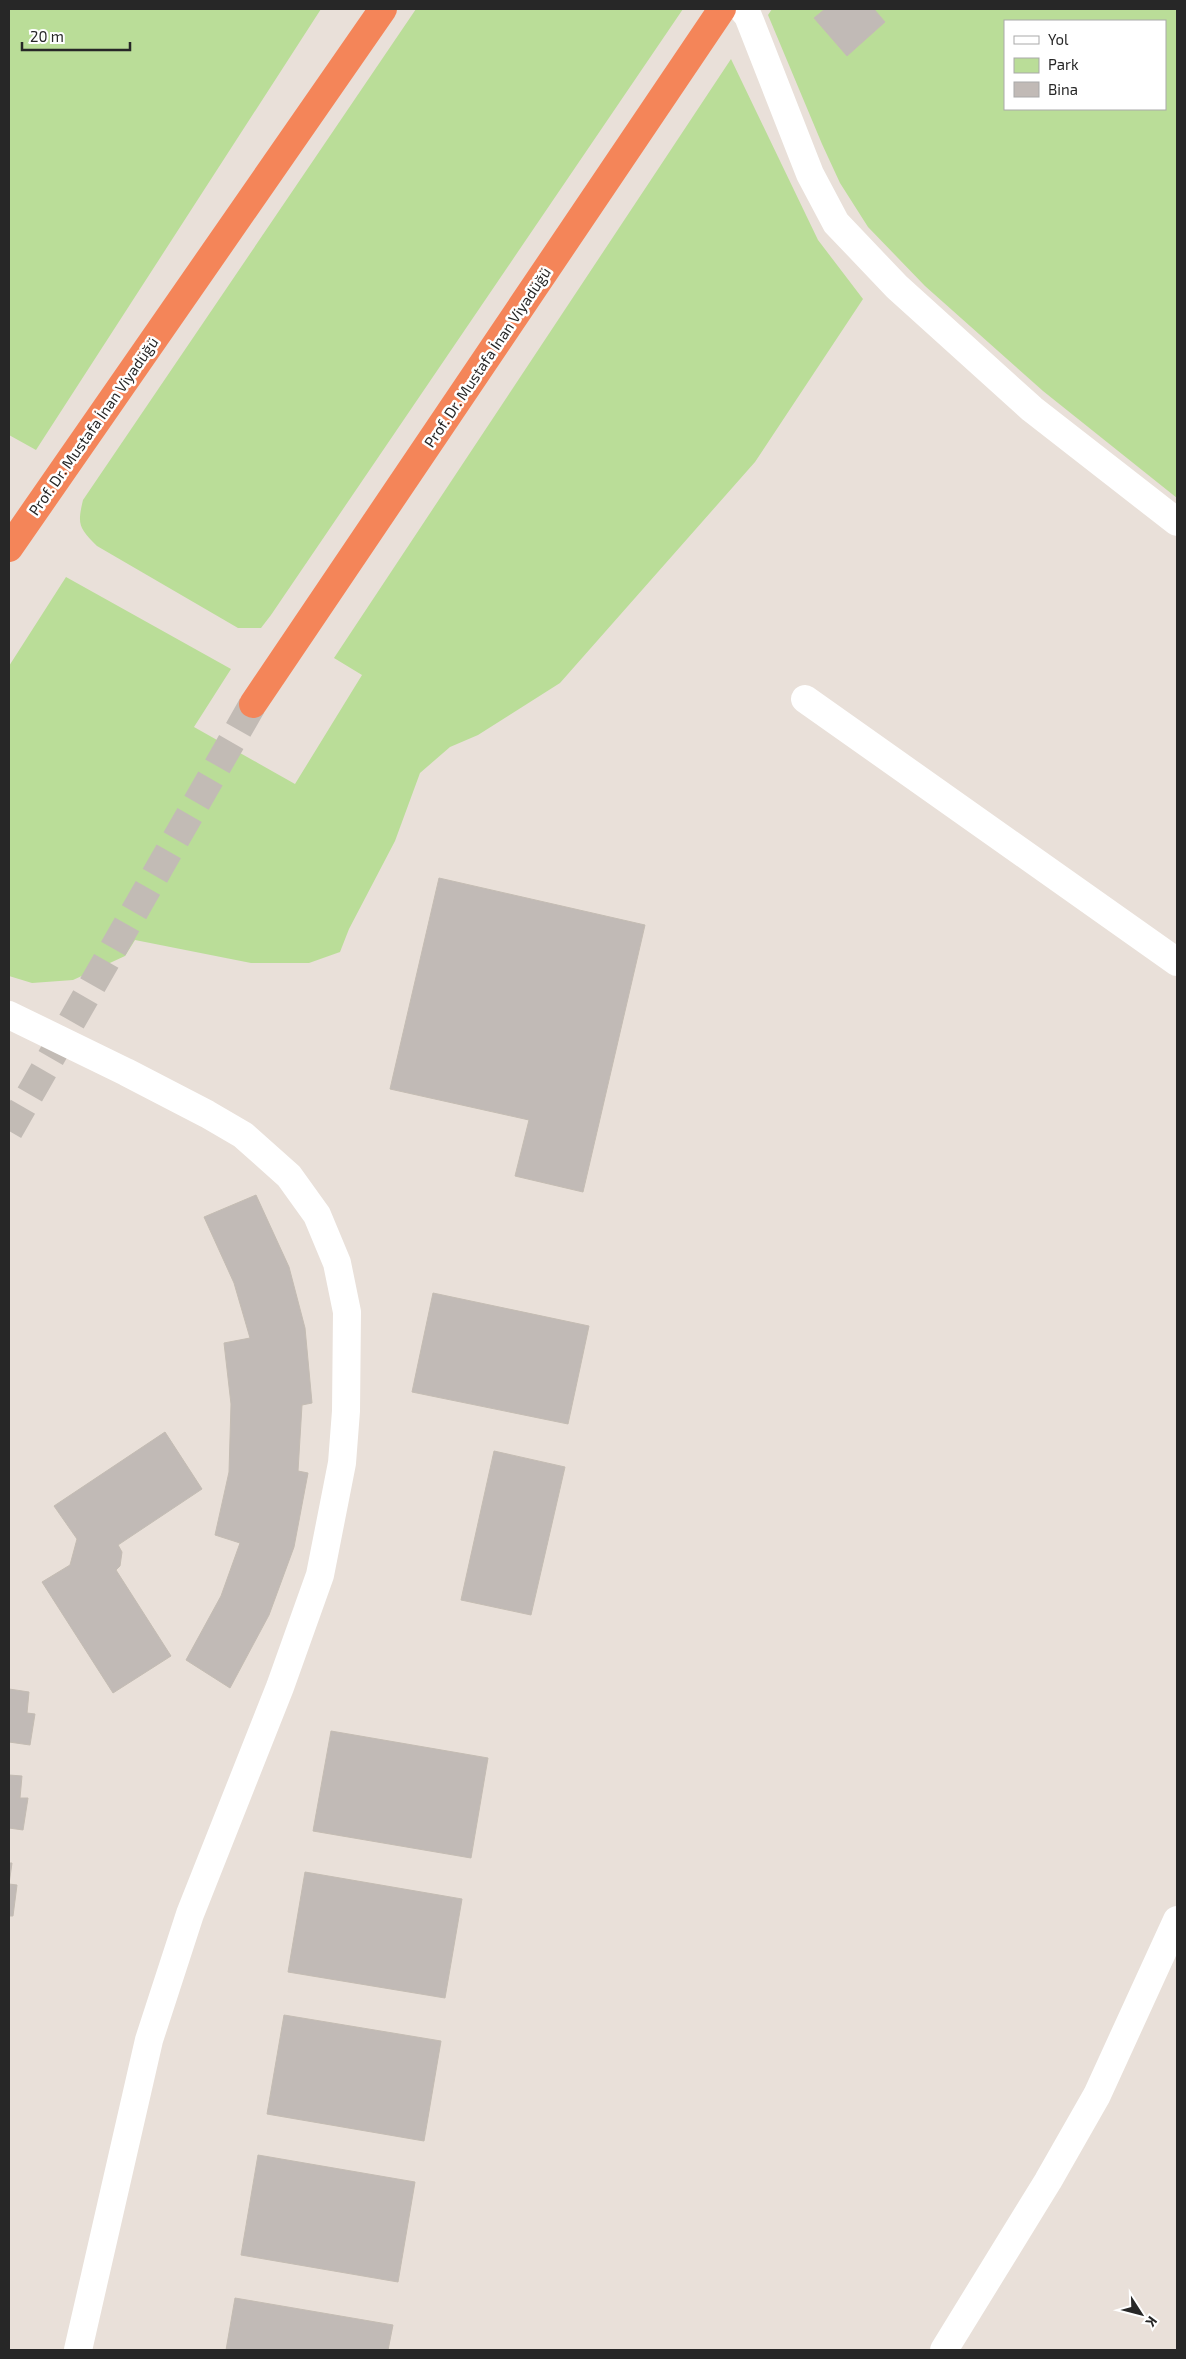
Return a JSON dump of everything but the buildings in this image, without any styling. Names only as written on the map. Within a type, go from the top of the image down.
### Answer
[{"type":"highway","name":"Prof. Dr. Mustafa İnan Viyadüğü","points":[[9,548],[382,9]]},
{"type":"highway","name":"Prof. Dr. Mustafa İnan Viyadüğü","points":[[252,704],[722,9]]},
{"type":"street","points":[[742,9],[748,16],[810,174],[836,223],[897,286],[1032,409],[1177,522]]},
{"type":"street","points":[[805,698],[1177,962]]},
{"type":"street","points":[[9,1015],[208,1114],[243,1135],[289,1176],[317,1215],[337,1262],[347,1312],[346,1411],[342,1464],[320,1575],[280,1687],[190,1914],[149,2040],[78,2350]]},
{"type":"street","points":[[944,2350],[1097,2096],[1177,1920]]},
{"type":"green space","points":[[9,9],[321,9],[36,450],[9,435]]},
{"type":"green space","points":[[416,9],[683,9],[271,615],[261,628],[238,628],[97,546],[86,535],[81,526],[80,515],[83,500]]},
{"type":"green space","points":[[772,9],[1177,9],[1177,498],[1043,391],[925,286],[868,227],[840,183],[768,15]]},
{"type":"green space","points":[[731,59],[818,240],[863,299],[755,462],[560,683],[478,735],[450,747],[420,773],[395,841],[349,929],[340,952],[309,963],[251,963],[135,940],[125,956],[73,980],[32,983],[9,976],[9,666],[66,577],[231,669],[194,727],[295,784],[362,675],[334,658]]},
{"type":"tunnel","points":[[9,1131],[253,704]]}]
